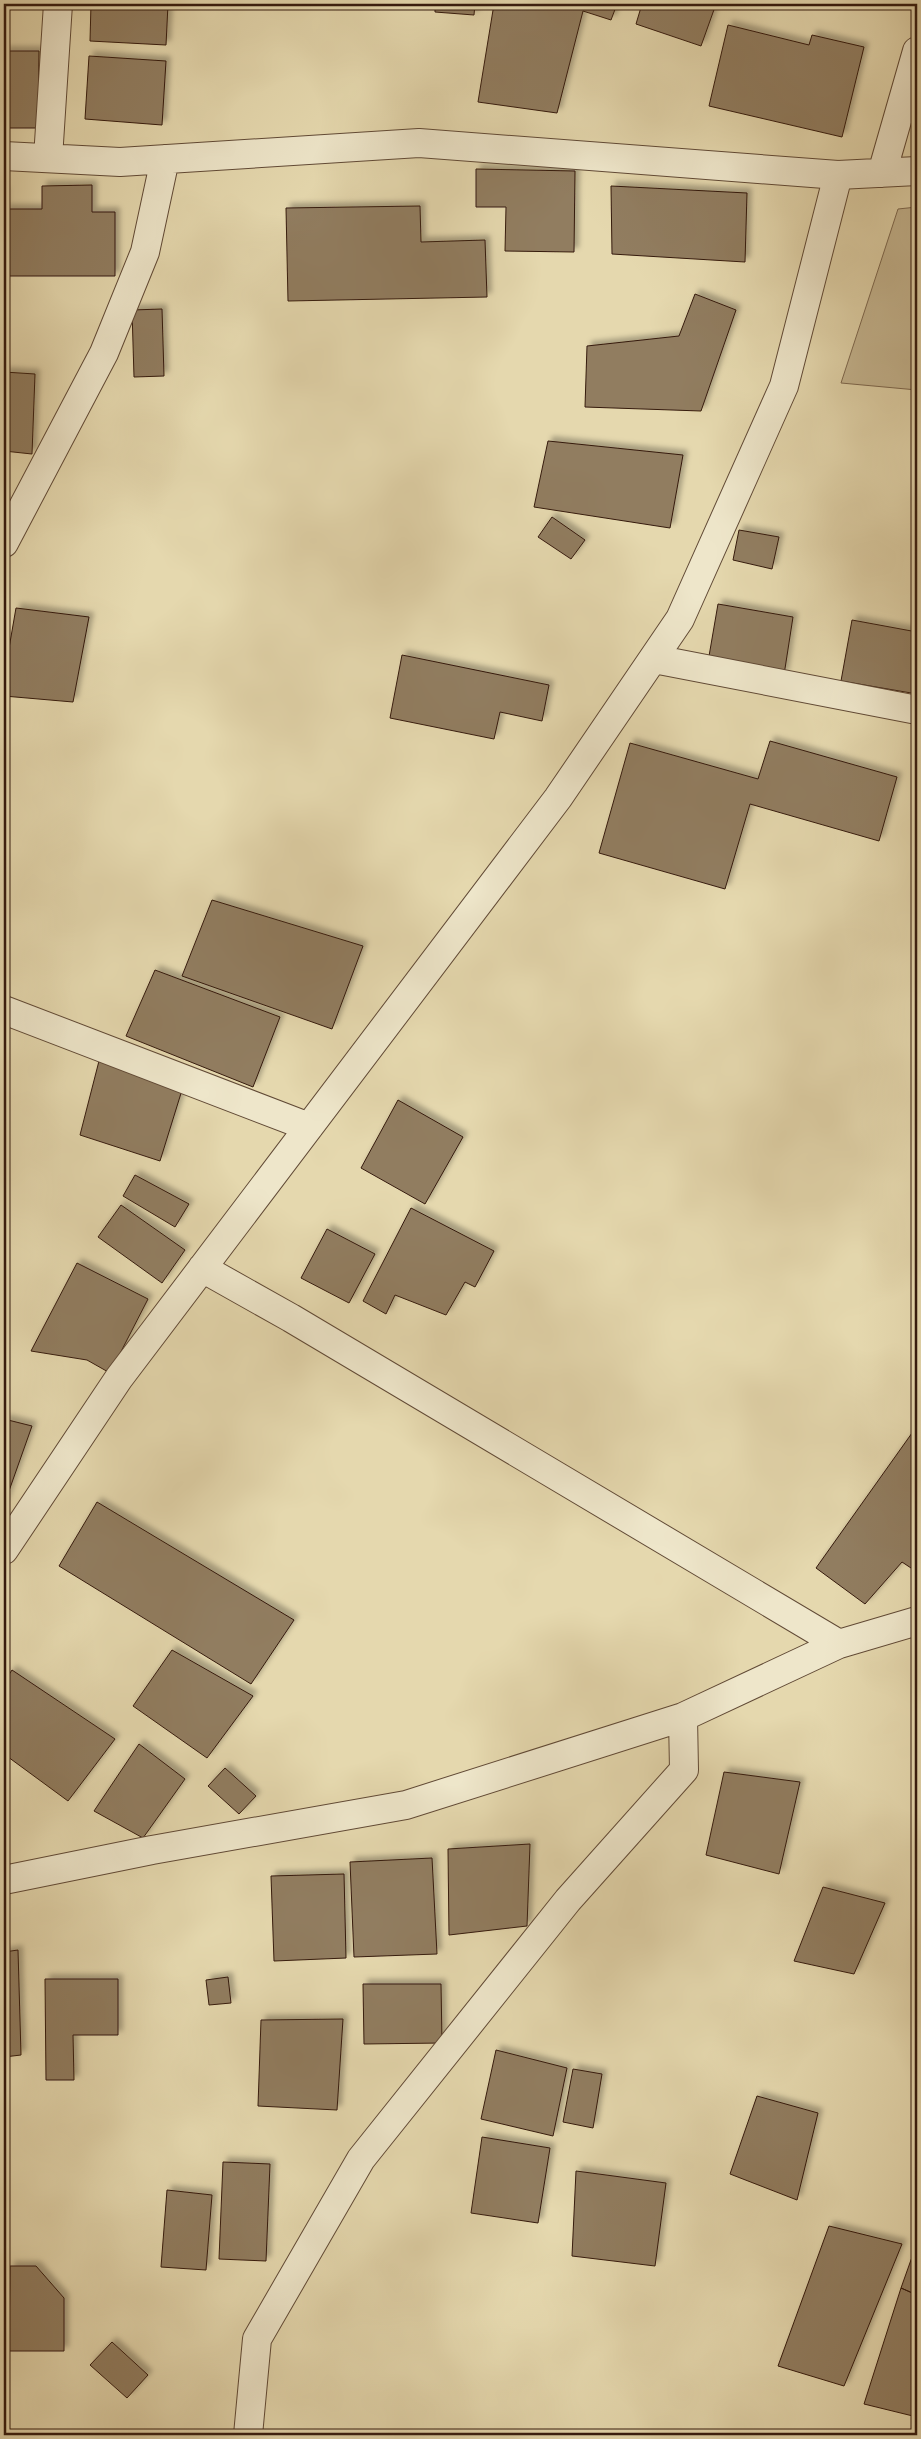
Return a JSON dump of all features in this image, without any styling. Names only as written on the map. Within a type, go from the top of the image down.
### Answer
[{"type":"street","points":[[48,158],[58,4]]},
{"type":"street","points":[[882,173],[917,51]]},
{"type":"street","points":[[4,156],[120,162],[419,143],[838,175],[917,171]]},
{"type":"street","points":[[4,543],[104,353],[145,252],[165,159]]},
{"type":"street","points":[[4,1550],[119,1378],[558,798],[680,619],[784,386],[838,175]]},
{"type":"street","points":[[654,659],[917,710]]},
{"type":"street","points":[[4,1010],[309,1127]]},
{"type":"street","points":[[202,1268],[291,1318],[839,1644]]},
{"type":"street","points":[[4,1880],[152,1850],[406,1805],[683,1717],[839,1644],[917,1622]]},
{"type":"street","points":[[248,2435],[257,2339],[361,2159],[568,1900],[684,1770],[683,1717]]},
{"type":"shaded area","points":[[917,207],[917,390],[841,383],[898,209]]},
{"type":"building","points":[[91,4],[168,4],[166,45],[90,41]]},
{"type":"building","points":[[435,4],[475,4],[474,15],[435,12]]},
{"type":"building","points":[[494,4],[617,4],[611,20],[583,11],[557,113],[478,102]]},
{"type":"building","points":[[642,4],[716,4],[701,46],[636,24]]},
{"type":"building","points":[[728,25],[809,45],[812,35],[864,47],[842,137],[709,106]]},
{"type":"building","points":[[4,51],[39,51],[38,128],[4,128]]},
{"type":"building","points":[[89,56],[166,61],[162,125],[85,119]]},
{"type":"building","points":[[476,169],[575,171],[574,252],[505,251],[506,207],[476,207]]},
{"type":"building","points":[[92,185],[92,212],[115,212],[115,276],[4,276],[4,209],[42,209],[42,186]]},
{"type":"building","points":[[611,186],[747,193],[745,262],[612,254]]},
{"type":"building","points":[[420,206],[421,242],[485,240],[487,297],[288,301],[286,208]]},
{"type":"building","points":[[695,294],[736,310],[701,411],[585,407],[587,346],[679,336]]},
{"type":"building","points":[[162,309],[164,376],[134,377],[132,310]]},
{"type":"building","points":[[4,372],[35,374],[32,454],[4,451]]},
{"type":"building","points":[[548,441],[683,455],[670,528],[534,507]]},
{"type":"building","points":[[552,517],[585,540],[571,559],[538,537]]},
{"type":"building","points":[[739,530],[779,537],[772,569],[733,560]]},
{"type":"building","points":[[718,604],[793,617],[784,675],[708,662]]},
{"type":"building","points":[[16,608],[89,617],[73,702],[4,696],[4,677]]},
{"type":"building","points":[[852,620],[917,632],[917,694],[841,681]]},
{"type":"building","points":[[402,655],[549,685],[542,721],[500,712],[494,739],[390,718]]},
{"type":"building","points":[[770,741],[897,777],[879,841],[750,804],[725,889],[599,853],[630,743],[758,779]]},
{"type":"building","points":[[212,900],[363,946],[332,1029],[182,976]]},
{"type":"building","points":[[155,970],[280,1017],[253,1087],[126,1036]]},
{"type":"building","points":[[99,1061],[182,1090],[160,1161],[80,1135]]},
{"type":"building","points":[[398,1100],[463,1137],[425,1204],[361,1168]]},
{"type":"building","points":[[135,1175],[189,1204],[175,1227],[123,1196]]},
{"type":"building","points":[[121,1205],[185,1250],[162,1283],[98,1237]]},
{"type":"building","points":[[411,1208],[494,1251],[475,1287],[465,1282],[446,1315],[395,1295],[386,1314],[363,1301]]},
{"type":"building","points":[[327,1229],[375,1254],[349,1303],[301,1278]]},
{"type":"building","points":[[77,1263],[148,1299],[110,1373],[87,1360],[31,1351]]},
{"type":"building","points":[[4,1419],[32,1426],[4,1505]]},
{"type":"building","points":[[917,1426],[917,1572],[902,1562],[865,1604],[816,1568]]},
{"type":"building","points":[[97,1502],[294,1620],[251,1684],[59,1566]]},
{"type":"building","points":[[172,1650],[253,1696],[207,1758],[133,1706]]},
{"type":"building","points":[[12,1670],[115,1739],[68,1801],[4,1754],[4,1682]]},
{"type":"building","points":[[139,1744],[185,1779],[143,1838],[94,1811]]},
{"type":"building","points":[[225,1768],[256,1796],[239,1814],[208,1786]]},
{"type":"building","points":[[724,1772],[800,1782],[779,1874],[706,1855]]},
{"type":"building","points":[[530,1844],[527,1926],[449,1935],[448,1849]]},
{"type":"building","points":[[432,1858],[437,1954],[354,1957],[350,1862]]},
{"type":"building","points":[[344,1874],[346,1958],[274,1961],[271,1876]]},
{"type":"building","points":[[823,1887],[885,1903],[854,1974],[794,1961]]},
{"type":"building","points":[[18,1950],[21,2055],[4,2057],[4,1952]]},
{"type":"building","points":[[228,1977],[231,2003],[209,2005],[206,1980]]},
{"type":"building","points":[[45,1979],[118,1979],[118,2035],[73,2035],[74,2080],[46,2080]]},
{"type":"building","points":[[363,1984],[441,1984],[442,2043],[364,2044]]},
{"type":"building","points":[[343,2019],[337,2110],[258,2106],[261,2020]]},
{"type":"building","points":[[496,2050],[567,2068],[553,2136],[481,2119]]},
{"type":"building","points":[[573,2069],[602,2074],[593,2128],[563,2122]]},
{"type":"building","points":[[757,2096],[818,2113],[797,2200],[730,2174]]},
{"type":"building","points":[[482,2137],[550,2148],[538,2223],[471,2213]]},
{"type":"building","points":[[223,2162],[270,2164],[266,2261],[219,2259]]},
{"type":"building","points":[[576,2171],[666,2183],[655,2266],[572,2256]]},
{"type":"building","points":[[167,2190],[212,2195],[206,2270],[161,2267]]},
{"type":"building","points":[[829,2226],[902,2244],[844,2386],[778,2366]]},
{"type":"building","points":[[917,2243],[917,2295],[901,2288]]},
{"type":"building","points":[[10,2266],[36,2266],[64,2298],[64,2351],[9,2351]]},
{"type":"building","points":[[4,2269],[7,2295],[4,2295]]},
{"type":"building","points":[[901,2288],[917,2295],[917,2417],[864,2404]]},
{"type":"building","points":[[112,2342],[148,2375],[127,2398],[90,2365]]}]
